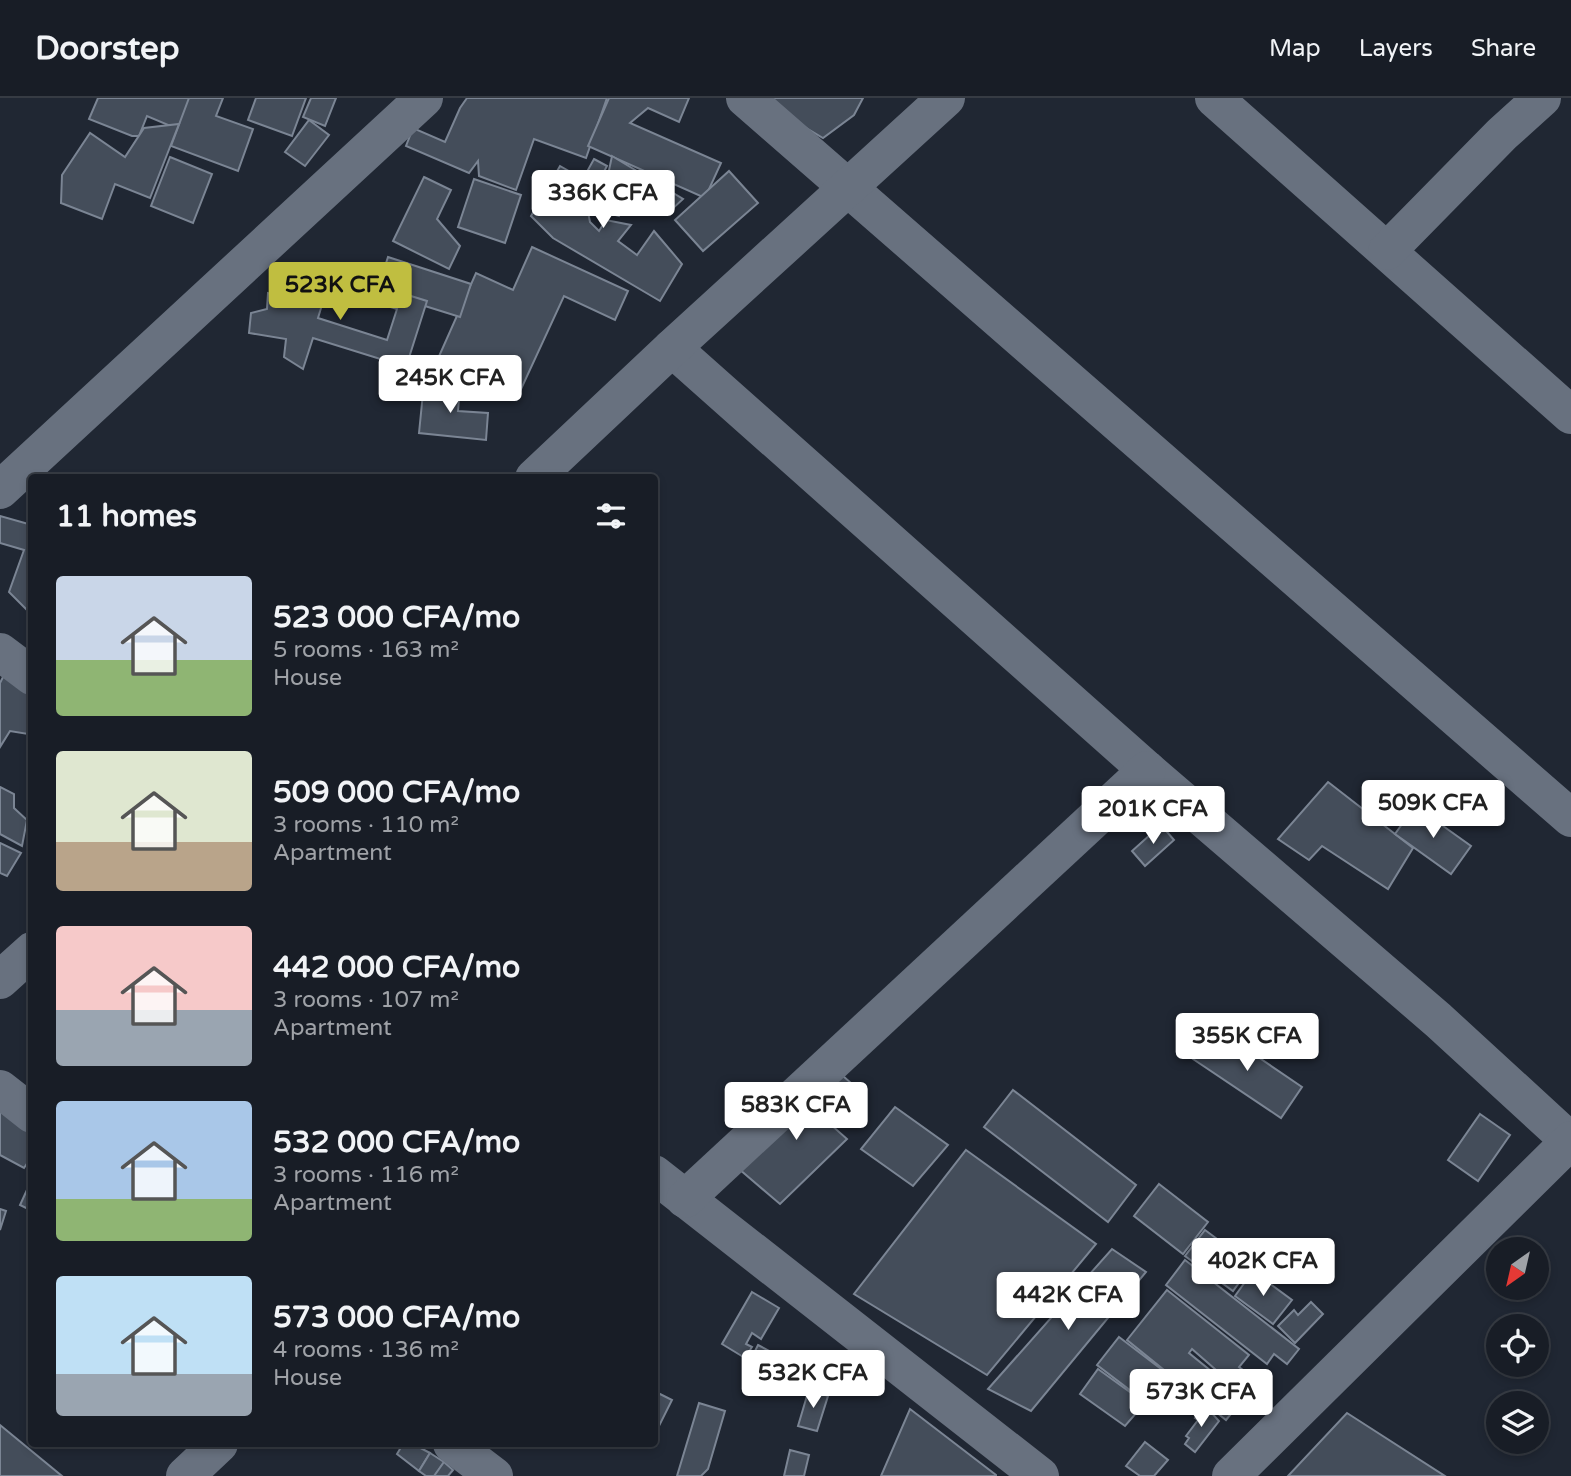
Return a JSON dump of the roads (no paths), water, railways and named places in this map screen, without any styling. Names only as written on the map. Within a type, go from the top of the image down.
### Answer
[{"type":"street","points":[[0,490],[424,98]]},
{"type":"street","points":[[745,98],[1571,818]]},
{"type":"street","points":[[538,474],[946,98]]},
{"type":"street","points":[[1214,98],[1571,415]]},
{"type":"street","points":[[1387,251],[1502,134],[1542,98]]},
{"type":"street","points":[[672,348],[1147,770],[1438,1020],[1571,1141],[1231,1476]]},
{"type":"street","points":[[0,652],[28,673]]},
{"type":"street","points":[[685,1199],[1147,770]]},
{"type":"street","points":[[0,980],[28,955]]},
{"type":"street","points":[[0,1089],[28,1111]]},
{"type":"street","points":[[658,1177],[1040,1476]]},
{"type":"street","points":[[185,1476],[216,1447]]},
{"type":"street","points":[[456,1447],[494,1476]]}]
